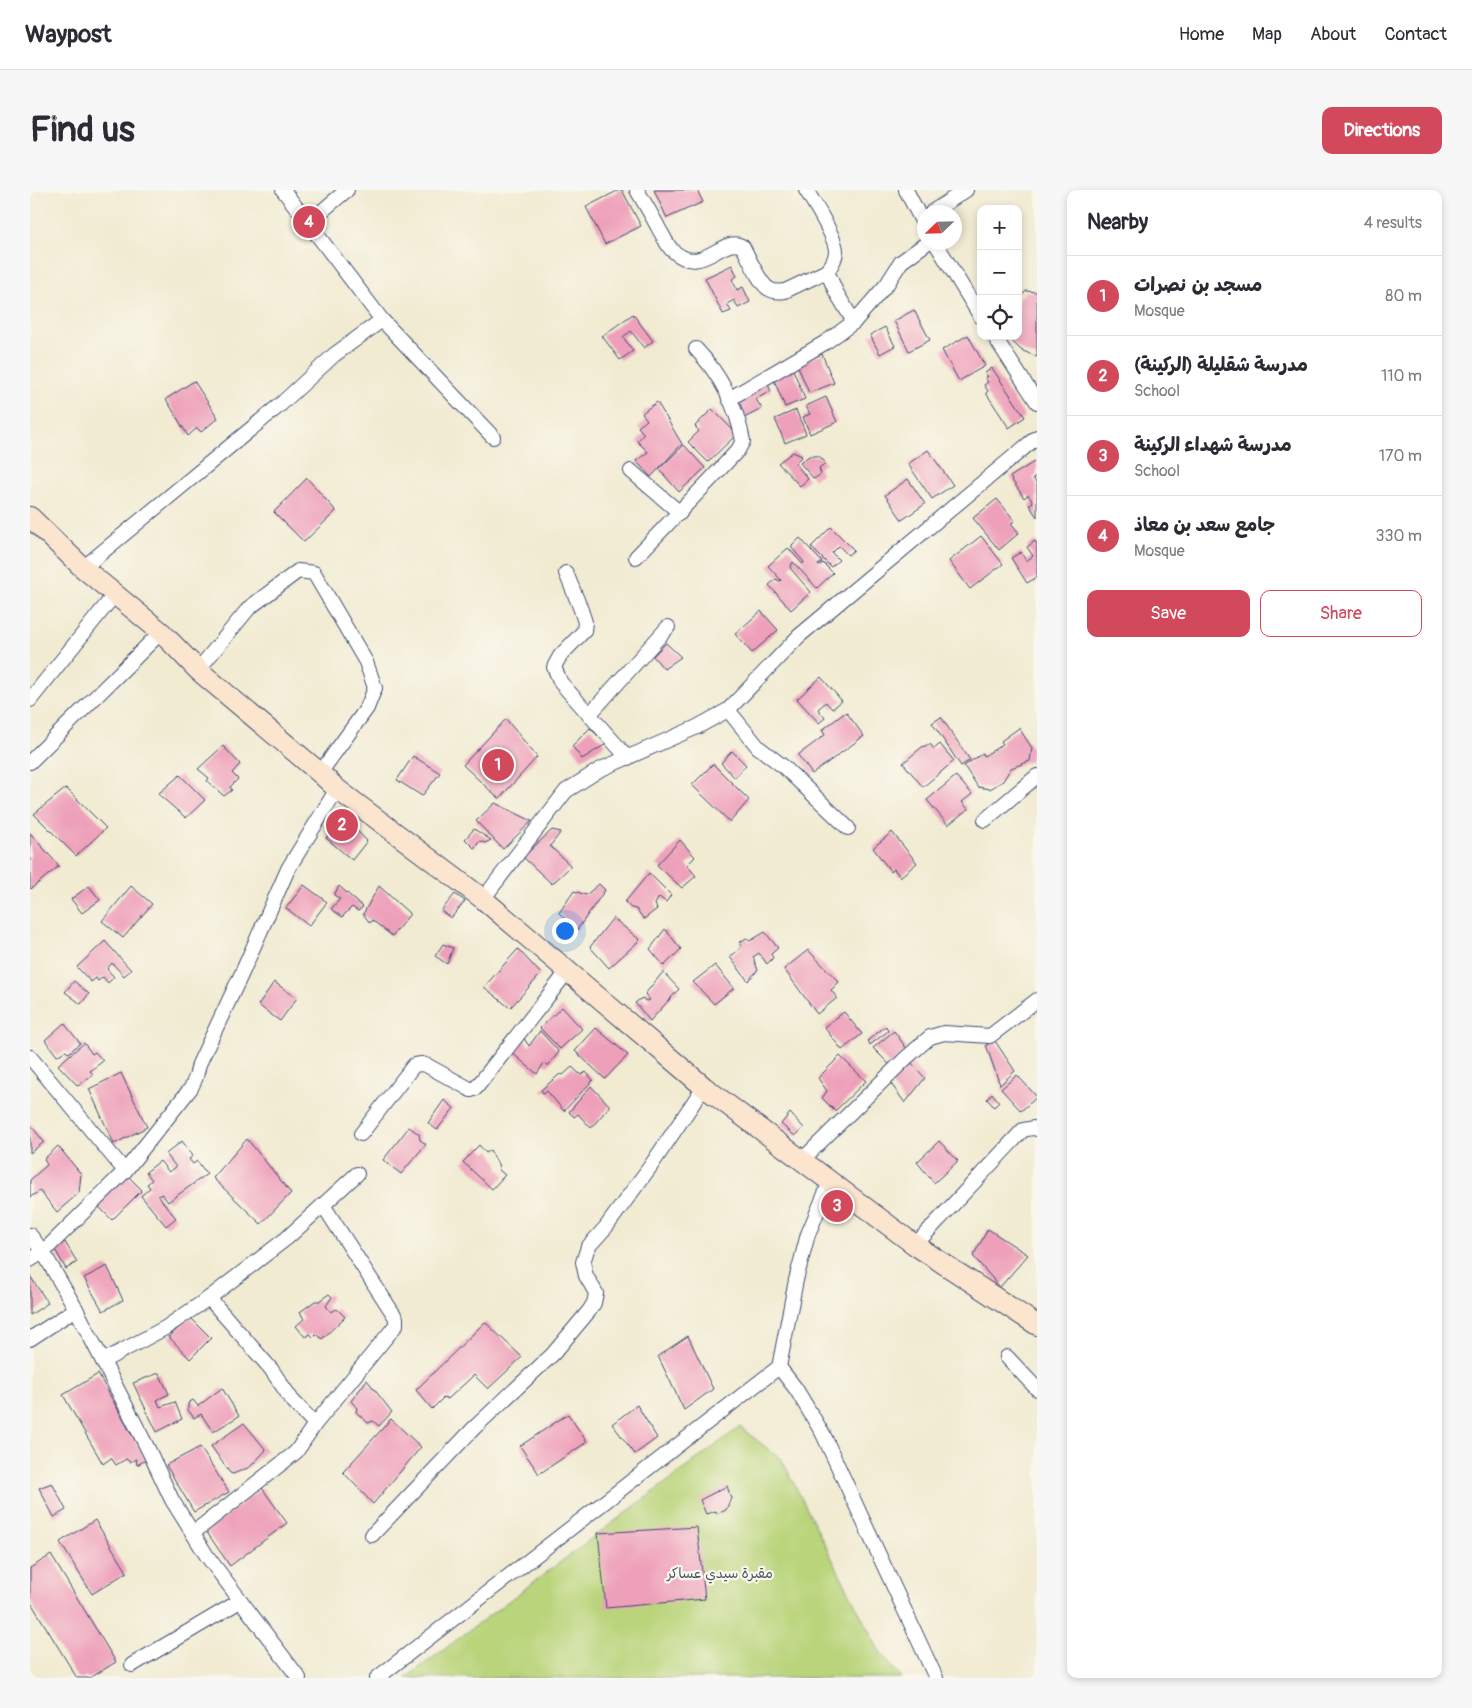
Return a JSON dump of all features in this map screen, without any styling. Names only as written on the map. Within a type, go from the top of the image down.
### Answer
[{"type":"street","points":[[283,190],[382,320],[492,437]]},
{"type":"street","points":[[309,222],[347,190]]},
{"type":"street","points":[[638,190],[670,248],[686,259],[701,259],[728,246],[740,245],[743,247],[764,286],[778,292],[785,291],[827,271],[835,257],[836,248],[822,216],[806,190]]},
{"type":"street","points":[[906,190],[917,206]]},
{"type":"street","points":[[945,205],[966,190]]},
{"type":"street","points":[[729,399],[826,342],[854,322],[886,284],[901,262],[917,250]]},
{"type":"street","points":[[940,250],[977,310]]},
{"type":"street","points":[[827,271],[836,292],[854,322]]},
{"type":"street","points":[[83,568],[280,404],[334,355],[382,320]]},
{"type":"street","points":[[997,340],[1037,402]]},
{"type":"street","points":[[636,557],[680,513],[741,446],[743,441],[723,384],[708,361],[696,349]]},
{"type":"street","points":[[483,899],[566,791],[599,770],[697,727],[728,710],[799,636],[1037,437]]},
{"type":"street","points":[[631,472],[680,513]]},
{"type":"street","points":[[30,517],[83,568],[161,632],[198,670],[320,773],[336,789],[483,899],[704,1086],[801,1161],[915,1245],[1037,1325]]},
{"type":"street","points":[[198,670],[249,608],[298,571],[314,573],[366,662],[375,688],[366,708],[320,773]]},
{"type":"street","points":[[566,573],[585,622],[584,631],[560,656],[554,667],[561,683],[628,758]]},
{"type":"street","points":[[30,700],[115,594]]},
{"type":"street","points":[[589,715],[668,627]]},
{"type":"street","points":[[30,762],[161,632]]},
{"type":"street","points":[[728,710],[758,747],[784,767],[848,828]]},
{"type":"street","points":[[985,820],[1037,776]]},
{"type":"street","points":[[30,1260],[43,1252],[125,1171],[191,1088],[199,1064],[288,869],[336,789]]},
{"type":"street","points":[[361,1134],[414,1065],[428,1066],[471,1090],[476,1088],[567,972]]},
{"type":"street","points":[[801,1161],[930,1037],[944,1033],[990,1036],[1037,1000]]},
{"type":"street","points":[[30,1057],[125,1171]]},
{"type":"street","points":[[372,1535],[474,1428],[553,1354],[589,1311],[594,1303],[596,1294],[586,1276],[583,1262],[588,1247],[606,1228],[650,1167],[704,1086]]},
{"type":"street","points":[[915,1245],[1023,1130],[1037,1129]]},
{"type":"street","points":[[103,1361],[165,1328],[209,1298],[287,1238],[357,1174]]},
{"type":"street","points":[[377,1678],[779,1367],[803,1252],[808,1234],[830,1182]]},
{"type":"street","points":[[192,1533],[296,1452],[315,1424],[396,1325],[397,1320],[323,1205]]},
{"type":"street","points":[[30,1234],[43,1252],[76,1309],[172,1500],[192,1533],[240,1601],[300,1678]]},
{"type":"street","points":[[209,1298],[271,1369],[292,1400],[315,1424]]},
{"type":"street","points":[[30,1338],[76,1309]]},
{"type":"street","points":[[1007,1357],[1037,1389]]},
{"type":"street","points":[[779,1367],[796,1389],[823,1434],[936,1678]]},
{"type":"street","points":[[132,1666],[240,1601]]},
{"type":"green space","name":"مقبرة سيدي عساكر","points":[[740,1427],[782,1460],[878,1649],[901,1678],[406,1678]]},
{"type":"building","points":[[622,190],[641,226],[605,244],[586,207]]},
{"type":"building","points":[[654,190],[697,190],[703,202],[667,218]]},
{"type":"building","points":[[732,265],[737,276],[732,279],[737,290],[743,287],[750,302],[738,308],[734,300],[727,304],[731,311],[723,314],[705,278]]},
{"type":"building","points":[[1026,291],[1037,292],[1037,357],[1021,350],[1011,340],[1022,340],[1022,296]]},
{"type":"building","points":[[914,310],[930,340],[909,351],[894,321]]},
{"type":"building","points":[[633,314],[653,341],[644,348],[631,331],[623,337],[633,351],[620,360],[602,336]]},
{"type":"building","points":[[885,327],[895,346],[880,354],[870,335]]},
{"type":"building","points":[[968,335],[985,366],[959,381],[942,350]]},
{"type":"building","points":[[822,354],[834,383],[809,393],[797,364]]},
{"type":"building","points":[[792,367],[805,399],[785,407],[772,375]]},
{"type":"building","points":[[992,368],[1025,417],[1009,428],[986,393],[988,391],[984,385],[988,382],[985,377],[988,377],[985,373]]},
{"type":"building","points":[[194,381],[218,418],[201,432],[197,428],[188,436],[166,399]]},
{"type":"building","points":[[766,381],[771,391],[756,399],[762,409],[742,419],[731,400]]},
{"type":"building","points":[[826,397],[837,422],[810,434],[803,417],[810,414],[806,406]]},
{"type":"building","points":[[657,402],[682,444],[651,477],[636,461],[648,452],[637,441],[644,434],[638,427],[647,420],[642,413]]},
{"type":"building","points":[[712,409],[737,434],[708,462],[688,442],[699,431],[695,426]]},
{"type":"building","points":[[796,410],[806,434],[785,443],[775,419]]},
{"type":"building","points":[[684,445],[705,468],[679,492],[659,469]]},
{"type":"building","points":[[928,450],[953,485],[932,499],[908,464]]},
{"type":"building","points":[[793,452],[802,456],[795,463],[808,479],[800,486],[778,463]]},
{"type":"building","points":[[809,456],[819,456],[826,463],[819,468],[821,474],[814,479],[800,463]]},
{"type":"building","points":[[1037,460],[1037,475],[1033,478],[1037,484],[1037,517],[1029,505],[1033,502],[1028,495],[1024,498],[1010,477]]},
{"type":"building","points":[[307,478],[336,511],[304,542],[274,512]]},
{"type":"building","points":[[908,479],[925,504],[902,520],[885,495]]},
{"type":"building","points":[[997,499],[1015,521],[1011,523],[1019,533],[999,550],[973,518]]},
{"type":"building","points":[[831,527],[854,550],[848,555],[839,546],[832,553],[839,560],[831,567],[811,547]]},
{"type":"building","points":[[981,536],[1003,564],[970,589],[949,561]]},
{"type":"building","points":[[800,538],[822,562],[818,565],[823,563],[833,573],[817,588],[793,562],[790,568],[811,592],[791,610],[769,585],[776,579],[781,580],[768,566],[788,548],[803,564],[804,562],[791,547]]},
{"type":"building","points":[[1035,541],[1037,544],[1037,577],[1027,583],[1011,558],[1021,552],[1026,561],[1033,556],[1027,547]]},
{"type":"building","points":[[761,611],[778,630],[752,653],[735,634]]},
{"type":"building","points":[[666,643],[681,657],[664,669],[653,656]]},
{"type":"building","points":[[821,677],[842,701],[832,709],[826,702],[818,709],[825,718],[819,723],[797,699]]},
{"type":"building","points":[[846,712],[864,736],[812,774],[798,755],[825,735],[822,730]]},
{"type":"building","points":[[941,717],[970,760],[961,766],[932,723]]},
{"type":"building","points":[[506,719],[537,757],[499,799],[463,765]]},
{"type":"building","points":[[590,728],[606,744],[582,759],[572,746]]},
{"type":"building","points":[[1019,728],[1032,748],[1030,761],[1011,768],[1003,781],[990,789],[978,787],[964,766],[983,753],[984,756],[1003,744],[1001,741]]},
{"type":"building","points":[[930,744],[934,749],[940,744],[954,761],[923,787],[903,763],[922,747]]},
{"type":"building","points":[[223,746],[240,764],[232,773],[238,779],[230,787],[232,790],[224,796],[207,781],[209,778],[198,769]]},
{"type":"building","points":[[732,751],[746,765],[735,778],[721,763]]},
{"type":"building","points":[[413,756],[440,773],[422,796],[397,780]]},
{"type":"building","points":[[713,764],[749,800],[730,822],[692,785]]},
{"type":"building","points":[[180,775],[205,800],[186,818],[158,794]]},
{"type":"building","points":[[956,776],[972,794],[962,802],[968,809],[948,825],[927,800]]},
{"type":"building","points":[[66,788],[106,828],[76,856],[34,814]]},
{"type":"building","points":[[495,803],[532,821],[503,849],[476,821]]},
{"type":"building","points":[[345,818],[367,841],[352,860],[326,838]]},
{"type":"building","points":[[474,829],[491,840],[485,843],[480,841],[474,848],[465,839]]},
{"type":"building","points":[[552,830],[561,832],[550,846],[571,866],[552,884],[523,857]]},
{"type":"building","points":[[892,832],[917,863],[900,877],[894,869],[891,872],[873,848]]},
{"type":"building","points":[[30,833],[59,866],[31,889],[30,888]]},
{"type":"building","points":[[680,840],[695,857],[687,865],[696,876],[682,888],[657,865]]},
{"type":"building","points":[[649,873],[671,895],[666,902],[659,897],[655,904],[657,909],[644,919],[636,909],[631,908],[625,902]]},
{"type":"building","points":[[599,884],[605,890],[577,930],[559,913],[574,891],[586,895]]},
{"type":"building","points":[[304,885],[327,902],[309,926],[286,908]]},
{"type":"building","points":[[89,886],[100,900],[82,913],[71,899]]},
{"type":"building","points":[[131,886],[152,904],[123,938],[102,921]]},
{"type":"building","points":[[339,886],[363,907],[358,911],[352,907],[342,917],[331,909],[340,899],[334,895]]},
{"type":"building","points":[[379,886],[410,914],[392,936],[372,920],[370,923],[363,914]]},
{"type":"building","points":[[455,894],[465,901],[451,918],[441,911]]},
{"type":"building","points":[[613,918],[640,940],[609,968],[590,947]]},
{"type":"building","points":[[665,929],[681,949],[664,966],[650,949]]},
{"type":"building","points":[[765,932],[778,948],[771,954],[773,958],[767,964],[759,953],[753,957],[758,970],[748,981],[730,957],[742,947],[739,943],[746,938],[750,941]]},
{"type":"building","points":[[105,941],[131,970],[124,976],[112,963],[107,969],[114,977],[108,983],[103,977],[98,981],[96,978],[91,982],[77,967]]},
{"type":"building","points":[[443,944],[453,948],[447,964],[435,956]]},
{"type":"building","points":[[518,949],[541,974],[510,1008],[484,987]]},
{"type":"building","points":[[808,950],[839,982],[831,990],[837,998],[817,1014],[784,969]]},
{"type":"building","points":[[715,965],[734,988],[714,1004],[693,982]]},
{"type":"building","points":[[663,972],[679,989],[650,1021],[635,1003],[642,998],[646,1001],[650,1000],[645,994]]},
{"type":"building","points":[[74,981],[89,994],[81,1004],[65,992]]},
{"type":"building","points":[[274,982],[297,998],[280,1021],[258,1005]]},
{"type":"building","points":[[562,1007],[582,1029],[560,1049],[540,1028]]},
{"type":"building","points":[[844,1012],[862,1034],[842,1050],[824,1027]]},
{"type":"building","points":[[64,1023],[80,1043],[69,1053],[65,1051],[57,1056],[45,1040]]},
{"type":"building","points":[[886,1026],[888,1031],[870,1045],[868,1040]]},
{"type":"building","points":[[596,1028],[628,1055],[605,1079],[575,1051]]},
{"type":"building","points":[[540,1031],[559,1052],[548,1066],[544,1063],[537,1074],[511,1052],[523,1037],[529,1046]]},
{"type":"building","points":[[894,1031],[907,1049],[890,1065],[873,1048]]},
{"type":"building","points":[[995,1041],[1015,1071],[1000,1085],[986,1045]]},
{"type":"building","points":[[84,1043],[92,1054],[95,1052],[103,1061],[90,1071],[93,1074],[78,1086],[58,1065]]},
{"type":"building","points":[[840,1056],[866,1081],[835,1111],[822,1098],[827,1091],[818,1078]]},
{"type":"building","points":[[909,1060],[925,1078],[905,1103],[889,1081]]},
{"type":"building","points":[[572,1067],[581,1075],[586,1072],[593,1080],[564,1111],[547,1091],[543,1093],[541,1090],[560,1074],[563,1075]]},
{"type":"building","points":[[121,1073],[147,1127],[114,1144],[89,1089]]},
{"type":"building","points":[[1017,1075],[1037,1097],[1021,1111],[1001,1089]]},
{"type":"building","points":[[591,1086],[610,1106],[591,1128],[578,1114],[574,1117],[569,1112]]},
{"type":"building","points":[[992,1093],[999,1102],[994,1107],[987,1099]]},
{"type":"building","points":[[444,1100],[454,1108],[437,1130],[428,1123]]},
{"type":"building","points":[[790,1113],[804,1128],[795,1136],[781,1124]]},
{"type":"building","points":[[30,1124],[44,1142],[30,1153]]},
{"type":"building","points":[[409,1127],[419,1134],[420,1140],[426,1144],[401,1174],[383,1160]]},
{"type":"building","points":[[247,1139],[291,1193],[261,1224],[213,1178]]},
{"type":"building","points":[[182,1141],[193,1156],[189,1159],[193,1164],[197,1161],[207,1174],[168,1202],[162,1194],[158,1196],[176,1218],[166,1226],[141,1196],[150,1188],[147,1184],[152,1180],[146,1172],[160,1161],[169,1172],[176,1167],[166,1154]]},
{"type":"building","points":[[939,1141],[958,1161],[934,1183],[917,1162]]},
{"type":"building","points":[[479,1145],[486,1153],[490,1150],[498,1164],[499,1170],[505,1175],[492,1189],[463,1162]]},
{"type":"building","points":[[58,1146],[81,1174],[79,1193],[57,1212],[40,1191],[30,1197],[30,1180],[47,1165],[44,1159]]},
{"type":"building","points":[[125,1173],[142,1190],[112,1220],[95,1203]]},
{"type":"building","points":[[988,1229],[1028,1255],[1000,1287],[973,1256]]},
{"type":"building","points":[[65,1242],[77,1262],[66,1269],[54,1248]]},
{"type":"building","points":[[107,1266],[123,1300],[103,1311],[84,1278]]},
{"type":"building","points":[[30,1276],[48,1303],[30,1315]]},
{"type":"building","points":[[329,1294],[332,1297],[326,1306],[331,1312],[337,1309],[345,1317],[322,1339],[316,1334],[313,1337],[310,1334],[305,1337],[296,1326],[304,1319],[300,1312]]},
{"type":"building","points":[[190,1317],[211,1338],[190,1359],[169,1337]]},
{"type":"building","points":[[485,1322],[522,1357],[488,1389],[474,1375],[448,1399],[444,1397],[432,1409],[416,1390]]},
{"type":"building","points":[[688,1336],[713,1389],[684,1410],[658,1356]]},
{"type":"building","points":[[159,1373],[169,1394],[157,1400],[160,1407],[175,1402],[182,1419],[157,1432],[133,1383]]},
{"type":"building","points":[[98,1374],[146,1460],[137,1465],[136,1459],[130,1462],[126,1459],[116,1465],[111,1458],[103,1464],[63,1395]]},
{"type":"building","points":[[367,1380],[392,1412],[379,1426],[373,1421],[368,1423],[356,1412],[357,1408],[351,1401]]},
{"type":"building","points":[[222,1388],[239,1416],[213,1432],[201,1414],[194,1418],[188,1410],[188,1403],[193,1400],[198,1406]]},
{"type":"building","points":[[637,1405],[657,1438],[635,1454],[612,1424]]},
{"type":"building","points":[[568,1414],[587,1442],[539,1474],[520,1446]]},
{"type":"building","points":[[391,1419],[421,1447],[373,1504],[343,1472]]},
{"type":"building","points":[[244,1423],[266,1450],[250,1467],[233,1474],[230,1473],[211,1446]]},
{"type":"building","points":[[200,1447],[229,1492],[194,1512],[166,1465]]},
{"type":"building","points":[[52,1483],[66,1510],[54,1517],[39,1488]]},
{"type":"building","points":[[727,1486],[731,1498],[726,1510],[717,1514],[716,1511],[706,1514],[700,1500]]},
{"type":"building","points":[[262,1488],[287,1523],[230,1566],[206,1531]]},
{"type":"building","points":[[95,1520],[127,1572],[92,1594],[60,1542]]},
{"type":"building","points":[[697,1527],[705,1599],[606,1608],[598,1533]]},
{"type":"building","points":[[51,1555],[116,1662],[90,1678],[77,1678],[30,1601],[30,1568]]},
{"type":"place","name":"جامع سعد بن معاذ","points":[[309,222]]},
{"type":"place","name":"مسجد بن نصرات","points":[[498,765]]},
{"type":"place","name":"مدرسة شقليلة (الركينة)","points":[[342,825]]},
{"type":"place","name":"مدرسة شهداء الركينة","points":[[837,1206]]}]
